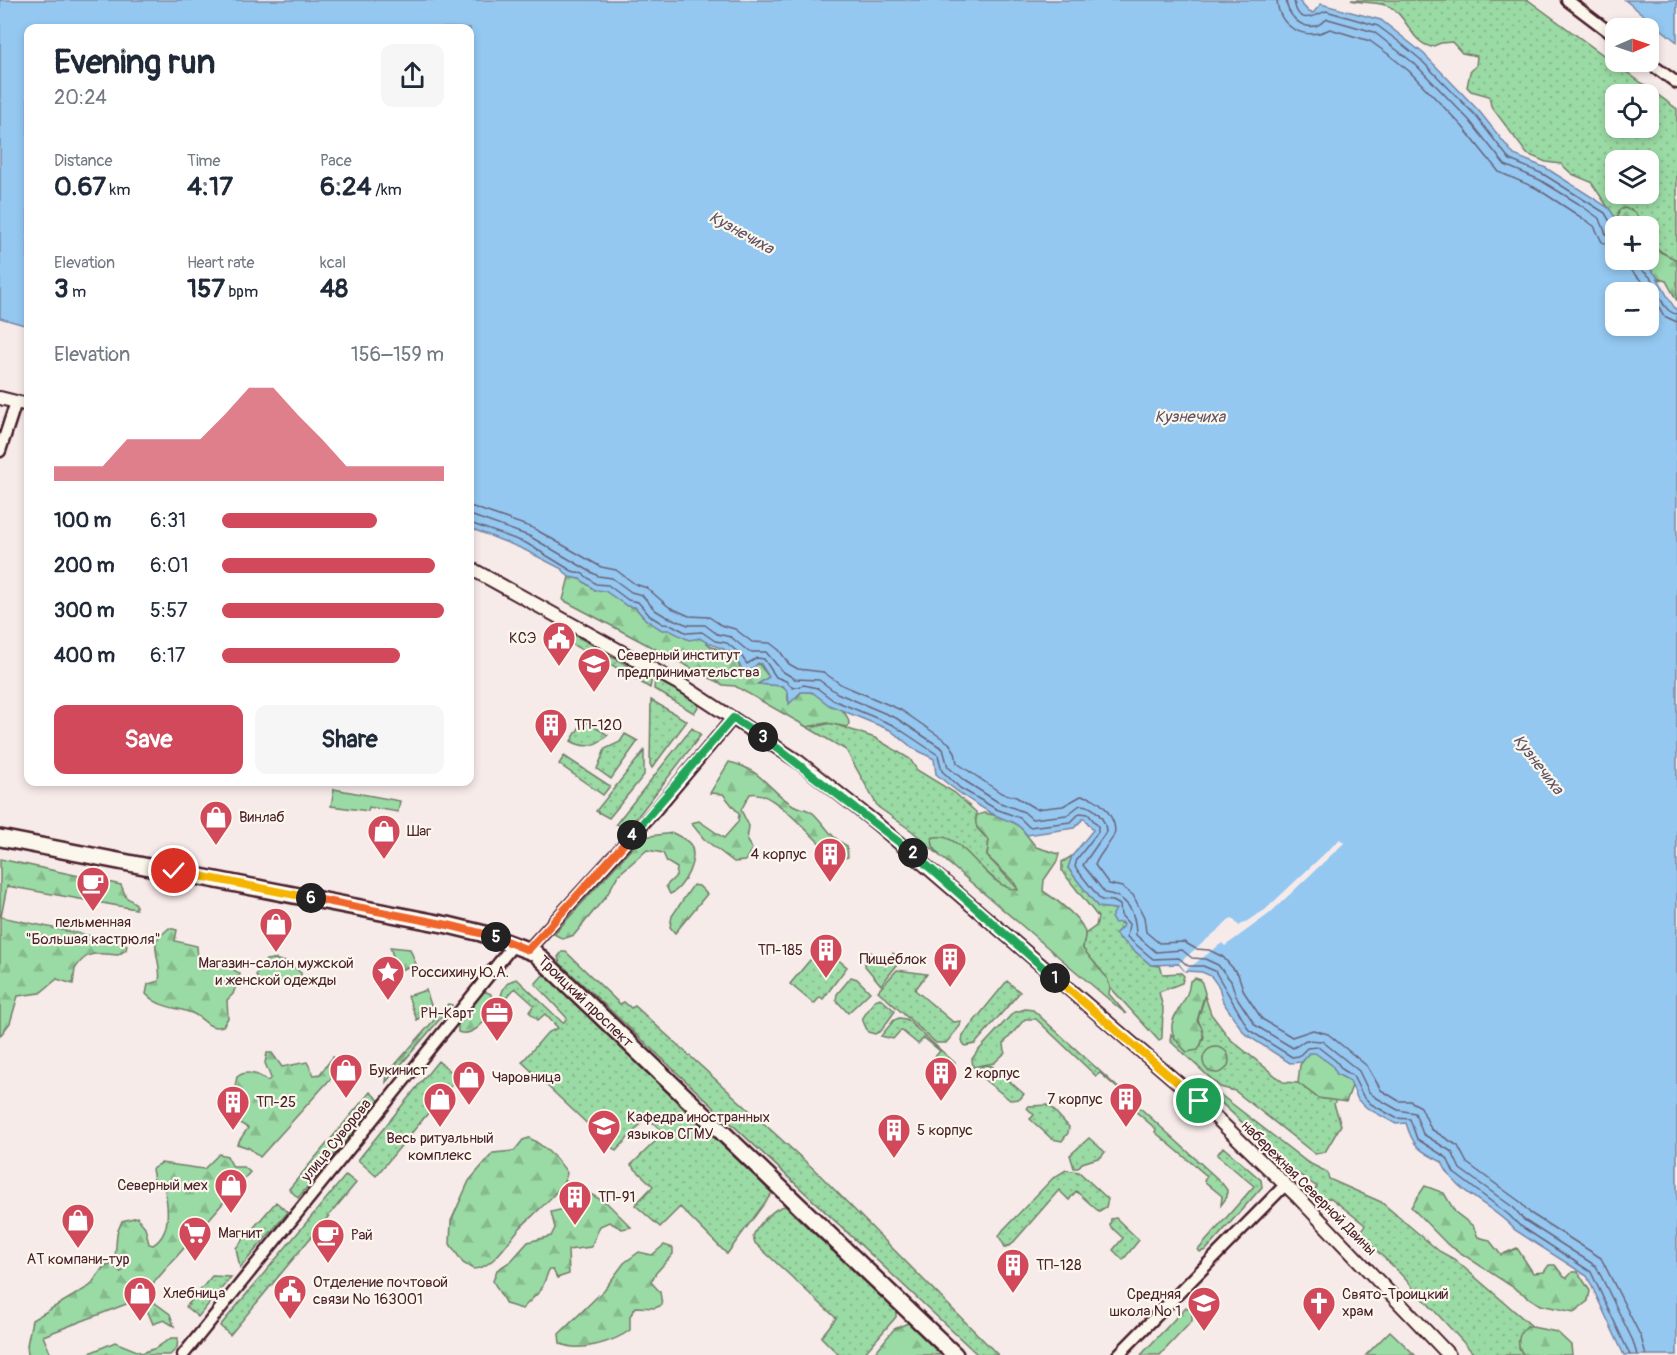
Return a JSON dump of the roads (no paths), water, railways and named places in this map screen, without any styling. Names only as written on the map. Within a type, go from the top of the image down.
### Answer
[{"type":"main road","name":"Троицкий проспект","points":[[0,838],[448,925],[521,947],[546,961],[955,1355]]},
{"type":"street","points":[[1567,0],[1605,29]]},
{"type":"street","points":[[1659,70],[1677,83]]},
{"type":"street","points":[[0,398],[22,404],[0,451]]},
{"type":"street","name":"набережная Северной Двины","points":[[474,570],[685,687],[799,762],[929,867],[1199,1101],[1285,1185],[1449,1355]]},
{"type":"street","name":"улица Суворова","points":[[183,1355],[521,947],[654,812],[733,718]]},
{"type":"street","points":[[1118,1355],[1285,1185]]},
{"type":"water","name":"Кузнечиха","points":[[0,0],[1298,0],[1309,12],[1313,13],[1321,4],[1381,20],[1424,54],[1479,111],[1514,155],[1546,168],[1609,208],[1614,216],[1605,216],[1605,270],[1651,270],[1655,274],[1677,311],[1677,1355],[1624,1355],[1587,1276],[1515,1230],[1465,1191],[1448,1173],[1442,1162],[1418,1147],[1411,1138],[1406,1123],[1396,1124],[1367,1108],[1358,1100],[1350,1081],[1337,1074],[1332,1065],[1315,1053],[1309,1053],[1302,1062],[1290,1063],[1245,1034],[1223,1002],[1219,987],[1211,976],[1202,972],[1185,971],[1179,964],[1151,965],[1115,934],[1124,925],[1122,922],[1115,923],[1111,918],[1116,909],[1098,907],[1068,868],[1072,856],[1093,830],[1084,818],[1074,828],[1027,835],[1014,823],[996,816],[956,790],[936,774],[934,759],[913,748],[890,730],[829,705],[812,692],[801,692],[789,704],[788,692],[783,686],[758,684],[769,677],[761,664],[758,663],[751,670],[743,670],[734,656],[724,649],[700,638],[689,640],[669,630],[662,630],[646,620],[635,607],[627,606],[605,591],[595,590],[580,579],[569,577],[562,569],[523,549],[474,530],[474,24],[24,24],[24,325],[0,318]]},
{"type":"water","points":[[1625,0],[1677,0],[1677,42],[1659,27],[1659,18],[1647,18]]},
{"type":"place","name":"КСЭ","points":[[559,667]]},
{"type":"place","name":"Северный институт предпринимательства","points":[[594,693]]},
{"type":"place","name":"ТП-120","points":[[551,754]]},
{"type":"place","name":"Винлаб","points":[[216,846]]},
{"type":"place","name":"Шаг","points":[[384,860]]},
{"type":"place","name":"4 корпус","points":[[830,883]]},
{"type":"place","name":"пельменная \"Большая кастрюля\"","points":[[93,912]]},
{"type":"place","name":"Магазин-салон мужской и женской одежды","points":[[276,953]]},
{"type":"place","name":"ТП-185","points":[[826,979]]},
{"type":"place","name":"Пищеблок","points":[[950,988]]},
{"type":"place","name":"Россихину Ю.А.","points":[[388,1001]]},
{"type":"place","name":"РН-Карт","points":[[497,1042]]},
{"type":"place","name":"Букинист","points":[[346,1099]]},
{"type":"place","name":"2 корпус","points":[[941,1102]]},
{"type":"place","name":"Чаровница","points":[[469,1106]]},
{"type":"place","name":"Весь ритуальный комплекс","points":[[440,1128]]},
{"type":"place","name":"7 корпус","points":[[1126,1128]]},
{"type":"place","name":"ТП-25","points":[[233,1131]]},
{"type":"place","name":"Кафедра иностранных языков СГМУ","points":[[604,1155]]},
{"type":"place","name":"5 корпус","points":[[894,1159]]},
{"type":"place","name":"Северный мех","points":[[231,1214]]},
{"type":"place","name":"ТП-91","points":[[575,1226]]},
{"type":"place","name":"АТ компани-тур","points":[[78,1249]]},
{"type":"place","name":"Магнит","points":[[195,1262]]},
{"type":"place","name":"Рай","points":[[328,1264]]},
{"type":"place","name":"ТП-128","points":[[1013,1294]]},
{"type":"place","name":"Отделение почтовой связи № 163001","points":[[290,1320]]},
{"type":"place","name":"Хлебница","points":[[140,1322]]},
{"type":"place","name":"Средняя школа № 1","points":[[1204,1332]]},
{"type":"place","name":"Свято-Троицкий храм","points":[[1319,1332]]}]
